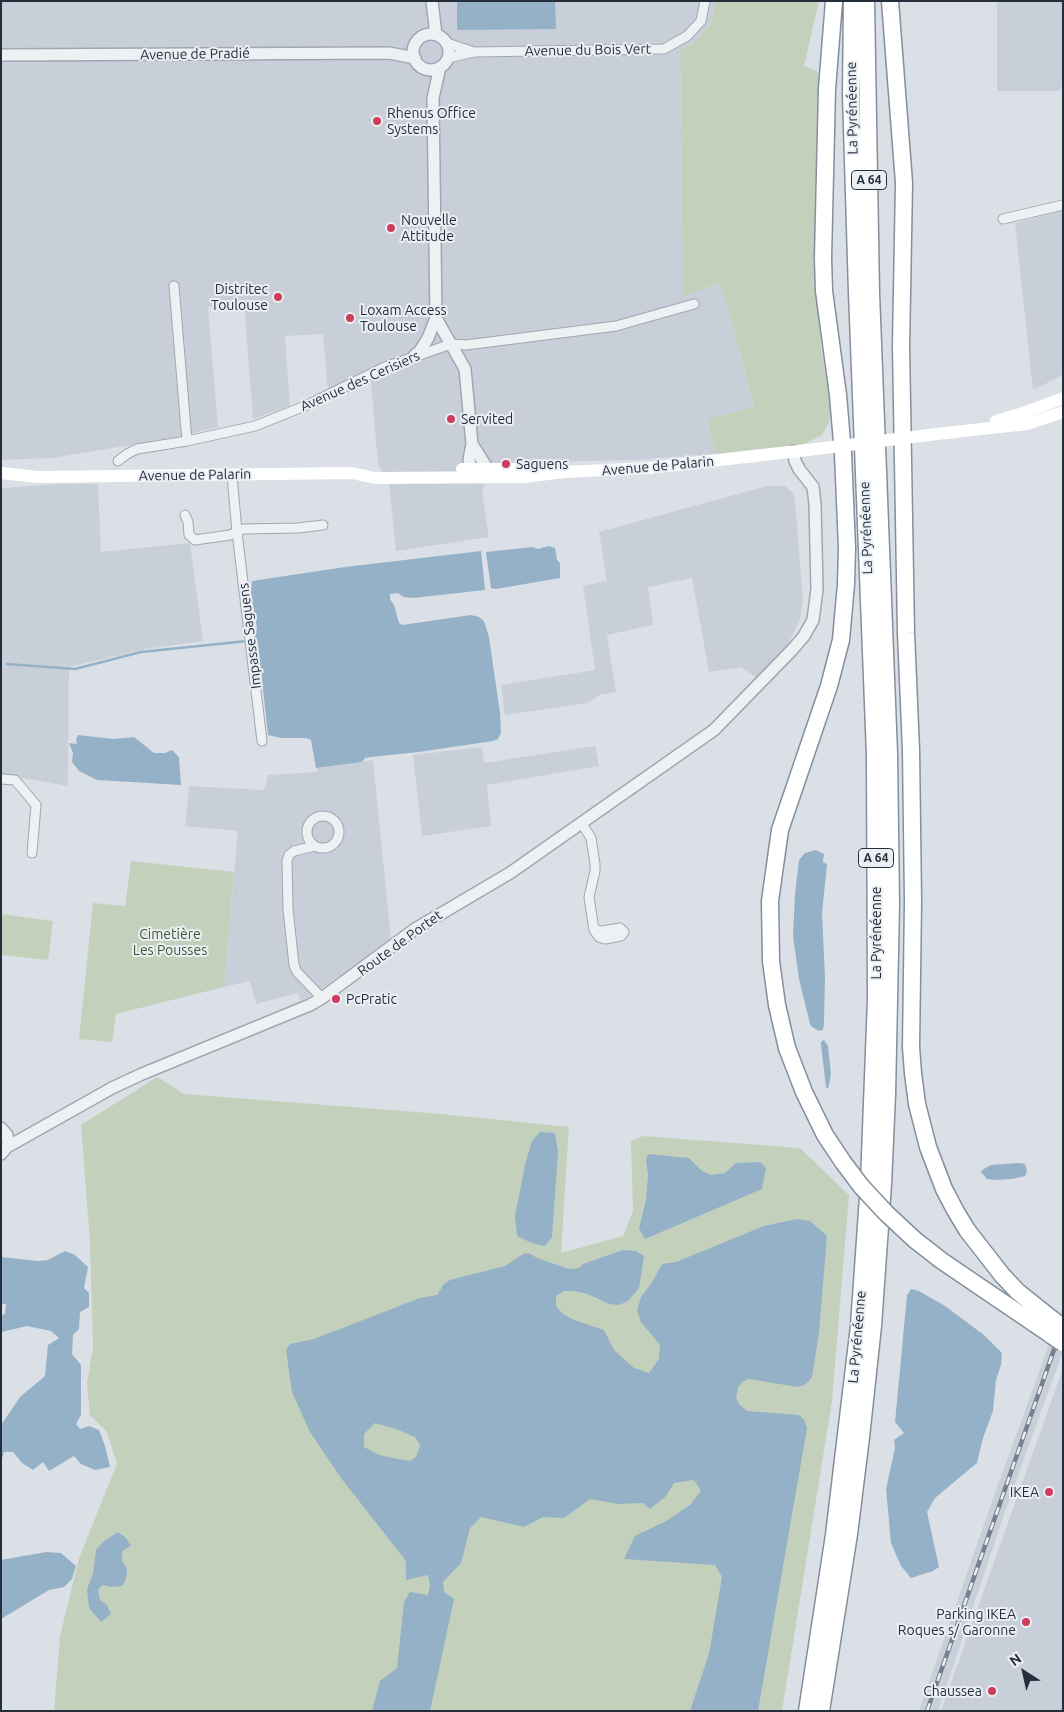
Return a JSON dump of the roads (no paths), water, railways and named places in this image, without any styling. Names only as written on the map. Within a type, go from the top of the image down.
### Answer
[{"type":"highway","points":[[834,1],[827,90],[823,258],[824,291],[838,395],[843,454],[847,548],[846,584],[840,640],[828,686],[780,830],[770,901],[771,951],[777,1005],[786,1048],[804,1092],[825,1135],[861,1186],[915,1240],[942,1261],[1058,1332]]},
{"type":"highway","name":"La Pyrénéenne","points":[[807,1711],[834,1535],[859,1326],[869,1182],[876,1019],[877,904],[874,755],[856,283],[851,95],[852,1]]},
{"type":"highway","name":"La Pyrénéenne","points":[[821,1711],[849,1534],[873,1326],[883,1184],[890,1001],[889,764],[871,293],[866,1]]},
{"type":"highway","points":[[890,1],[904,183],[901,346],[903,513],[913,912],[912,1072],[917,1104],[928,1148],[944,1189],[955,1210],[967,1230],[1002,1275],[1058,1332]]},
{"type":"main road","name":"Avenue de Palarin","points":[[962,431],[1020,414],[1063,398]]},
{"type":"main road","name":"Avenue de Palarin","points":[[1,480],[37,477],[352,473],[364,470],[474,469],[524,477],[564,472],[649,468],[1027,424],[1063,412]]},
{"type":"main road","name":"Avenue de Palarin","points":[[1,473],[37,477]]},
{"type":"street","name":"Avenue du Bois Vert","points":[[448,58],[474,52],[664,49],[687,36],[701,21],[705,1]]},
{"type":"street","points":[[432,5],[436,35]]},
{"type":"street","points":[[432,5],[419,40],[415,58],[423,68],[433,94]]},
{"type":"street","points":[[414,356],[428,338],[436,318],[433,94],[440,68],[448,58],[449,48],[444,39],[436,35],[419,40]]},
{"type":"street","name":"Avenue de Pradié","points":[[389,53],[419,40]]},
{"type":"street","name":"Avenue du Bois Vert","points":[[447,43],[474,52]]},
{"type":"street","name":"Avenue de Pradié","points":[[1,55],[389,53],[415,58]]},
{"type":"street","points":[[423,68],[428,70],[440,68]]},
{"type":"street","points":[[1003,219],[1063,204]]},
{"type":"street","points":[[174,286],[187,441]]},
{"type":"street","name":"Avenue des Cerisiers","points":[[118,461],[126,454],[137,449],[187,441],[255,426],[305,406],[384,368],[451,344],[466,345],[616,326],[694,304]]},
{"type":"street","points":[[436,318],[466,369],[474,469]]},
{"type":"street","name":"Route de Portet","points":[[4,1150],[23,1137],[32,1134],[112,1088],[310,1005],[322,998],[415,929],[510,873],[714,730],[748,697],[804,636],[813,620],[817,589],[816,504],[813,487],[799,469],[795,461],[794,451]]},
{"type":"street","name":"Impasse Saguens","points":[[232,475],[262,741]]},
{"type":"street","points":[[185,515],[189,534],[195,540],[230,535],[243,529],[298,528],[323,525]]},
{"type":"street","points":[[1,779],[15,780],[36,806],[32,853]]},
{"type":"street","points":[[582,824],[591,838],[595,864],[589,897],[594,930]]},
{"type":"street","points":[[315,846],[294,851],[289,855],[287,861],[288,909],[294,965],[297,972],[322,998]]},
{"type":"street","points":[[3,1130],[23,1137]]},
{"type":"street","points":[[3,1130],[8,1139],[4,1150]]},
{"type":"water","points":[[457,1],[555,1],[556,29],[457,30]]},
{"type":"water","points":[[549,546],[555,548],[557,560],[560,563],[560,578],[496,589],[491,588],[486,552],[532,547],[538,549]]},
{"type":"water","points":[[481,551],[485,590],[413,598],[404,597],[398,593],[390,594],[390,599],[394,605],[399,623],[402,625],[471,615],[479,617],[484,621],[489,637],[500,713],[501,733],[498,739],[419,752],[371,757],[365,758],[362,762],[316,768],[311,740],[268,735],[258,643],[255,636],[257,628],[251,593],[252,581],[345,567]]},
{"type":"water","points":[[78,735],[114,739],[134,737],[154,753],[165,753],[172,750],[179,757],[181,785],[97,780],[79,771],[72,762],[73,753],[69,743],[77,744]]},
{"type":"water","points":[[816,850],[824,854],[823,862],[827,864],[822,913],[825,977],[824,1024],[823,1030],[819,1031],[810,1024],[799,979],[793,936],[799,860],[805,853]]},
{"type":"water","points":[[824,1040],[828,1046],[831,1074],[828,1089],[826,1087],[821,1045],[821,1042]]},
{"type":"water","points":[[540,1132],[555,1133],[558,1152],[552,1237],[545,1246],[534,1244],[517,1236],[515,1216],[525,1165],[532,1141]]},
{"type":"water","points":[[648,1154],[689,1158],[702,1171],[711,1175],[725,1173],[736,1163],[760,1162],[766,1168],[762,1189],[645,1239],[639,1228],[646,1200],[648,1175],[646,1160]]},
{"type":"water","points":[[1025,1164],[1027,1171],[1025,1176],[995,1180],[987,1179],[981,1172],[991,1165]]},
{"type":"water","points":[[797,1219],[810,1221],[827,1236],[819,1332],[812,1377],[806,1384],[798,1387],[749,1379],[742,1382],[738,1387],[736,1398],[739,1404],[747,1411],[799,1415],[804,1420],[807,1428],[758,1711],[690,1711],[709,1654],[722,1577],[715,1565],[624,1559],[635,1536],[666,1521],[690,1505],[701,1491],[694,1480],[674,1483],[666,1496],[650,1509],[643,1503],[618,1504],[590,1499],[564,1518],[543,1517],[524,1527],[481,1517],[470,1528],[461,1563],[443,1582],[444,1592],[454,1599],[430,1711],[372,1711],[380,1681],[397,1668],[404,1602],[410,1592],[428,1595],[430,1586],[428,1575],[406,1580],[406,1561],[341,1478],[310,1432],[292,1392],[286,1350],[290,1344],[314,1339],[420,1298],[437,1295],[444,1284],[450,1280],[505,1266],[523,1254],[529,1253],[537,1258],[569,1269],[579,1268],[583,1264],[623,1250],[636,1251],[644,1256],[639,1288],[628,1301],[619,1305],[609,1304],[588,1294],[564,1291],[556,1296],[556,1306],[563,1314],[574,1320],[604,1330],[614,1350],[634,1368],[649,1373],[659,1359],[660,1345],[641,1322],[637,1310],[641,1297],[653,1281],[662,1264],[676,1262],[764,1226]],"holes":[[[375,1423],[415,1437],[420,1445],[416,1457],[410,1461],[379,1455],[364,1447],[364,1434]]]},
{"type":"water","points":[[65,1251],[75,1255],[88,1267],[84,1288],[89,1293],[89,1307],[80,1312],[79,1329],[73,1335],[72,1354],[81,1365],[81,1415],[76,1424],[80,1429],[89,1426],[99,1430],[110,1467],[95,1470],[81,1464],[74,1456],[49,1471],[43,1462],[33,1470],[22,1463],[13,1452],[4,1452],[1,1462],[1,1425],[20,1397],[45,1376],[48,1345],[59,1338],[51,1331],[27,1326],[1,1331],[1,1315],[5,1314],[6,1304],[1,1304],[1,1257],[38,1261],[48,1260]]},
{"type":"water","points":[[911,1289],[919,1291],[945,1306],[984,1335],[1002,1353],[1001,1365],[996,1380],[993,1411],[983,1438],[977,1463],[935,1498],[927,1512],[939,1567],[933,1571],[911,1578],[901,1566],[891,1543],[886,1489],[895,1448],[894,1440],[904,1433],[895,1422],[907,1295]]},
{"type":"water","points":[[118,1532],[126,1538],[131,1546],[122,1551],[122,1560],[127,1569],[126,1579],[122,1586],[111,1587],[102,1585],[98,1590],[100,1600],[107,1605],[111,1614],[101,1622],[89,1608],[87,1589],[93,1574],[96,1550],[104,1541]]},
{"type":"water","points":[[46,1552],[61,1553],[76,1566],[72,1579],[64,1587],[49,1590],[1,1619],[1,1560]]},
{"type":"waterway","points":[[7,664],[75,669],[141,652],[247,641]]},
{"type":"railway","points":[[927,1711],[1063,1324]]},
{"type":"place","name":"Rhenus Office Systems","points":[[377,121]]},
{"type":"place","name":"Nouvelle Attitude","points":[[391,228]]},
{"type":"place","name":"Distritec Toulouse","points":[[278,297]]},
{"type":"place","name":"Loxam Access Toulouse","points":[[350,318]]},
{"type":"place","name":"Servited","points":[[451,419]]},
{"type":"place","name":"Saguens","points":[[506,464]]},
{"type":"place","name":"PcPratic","points":[[336,999]]},
{"type":"place","name":"IKEA","points":[[1049,1492]]},
{"type":"place","name":"Parking IKEA Roques s/ Garonne","points":[[1026,1622]]},
{"type":"place","name":"Chaussea","points":[[992,1691]]},
{"type":"park label","name":"Cimetière Les Pousses","points":[[170,942]]}]
